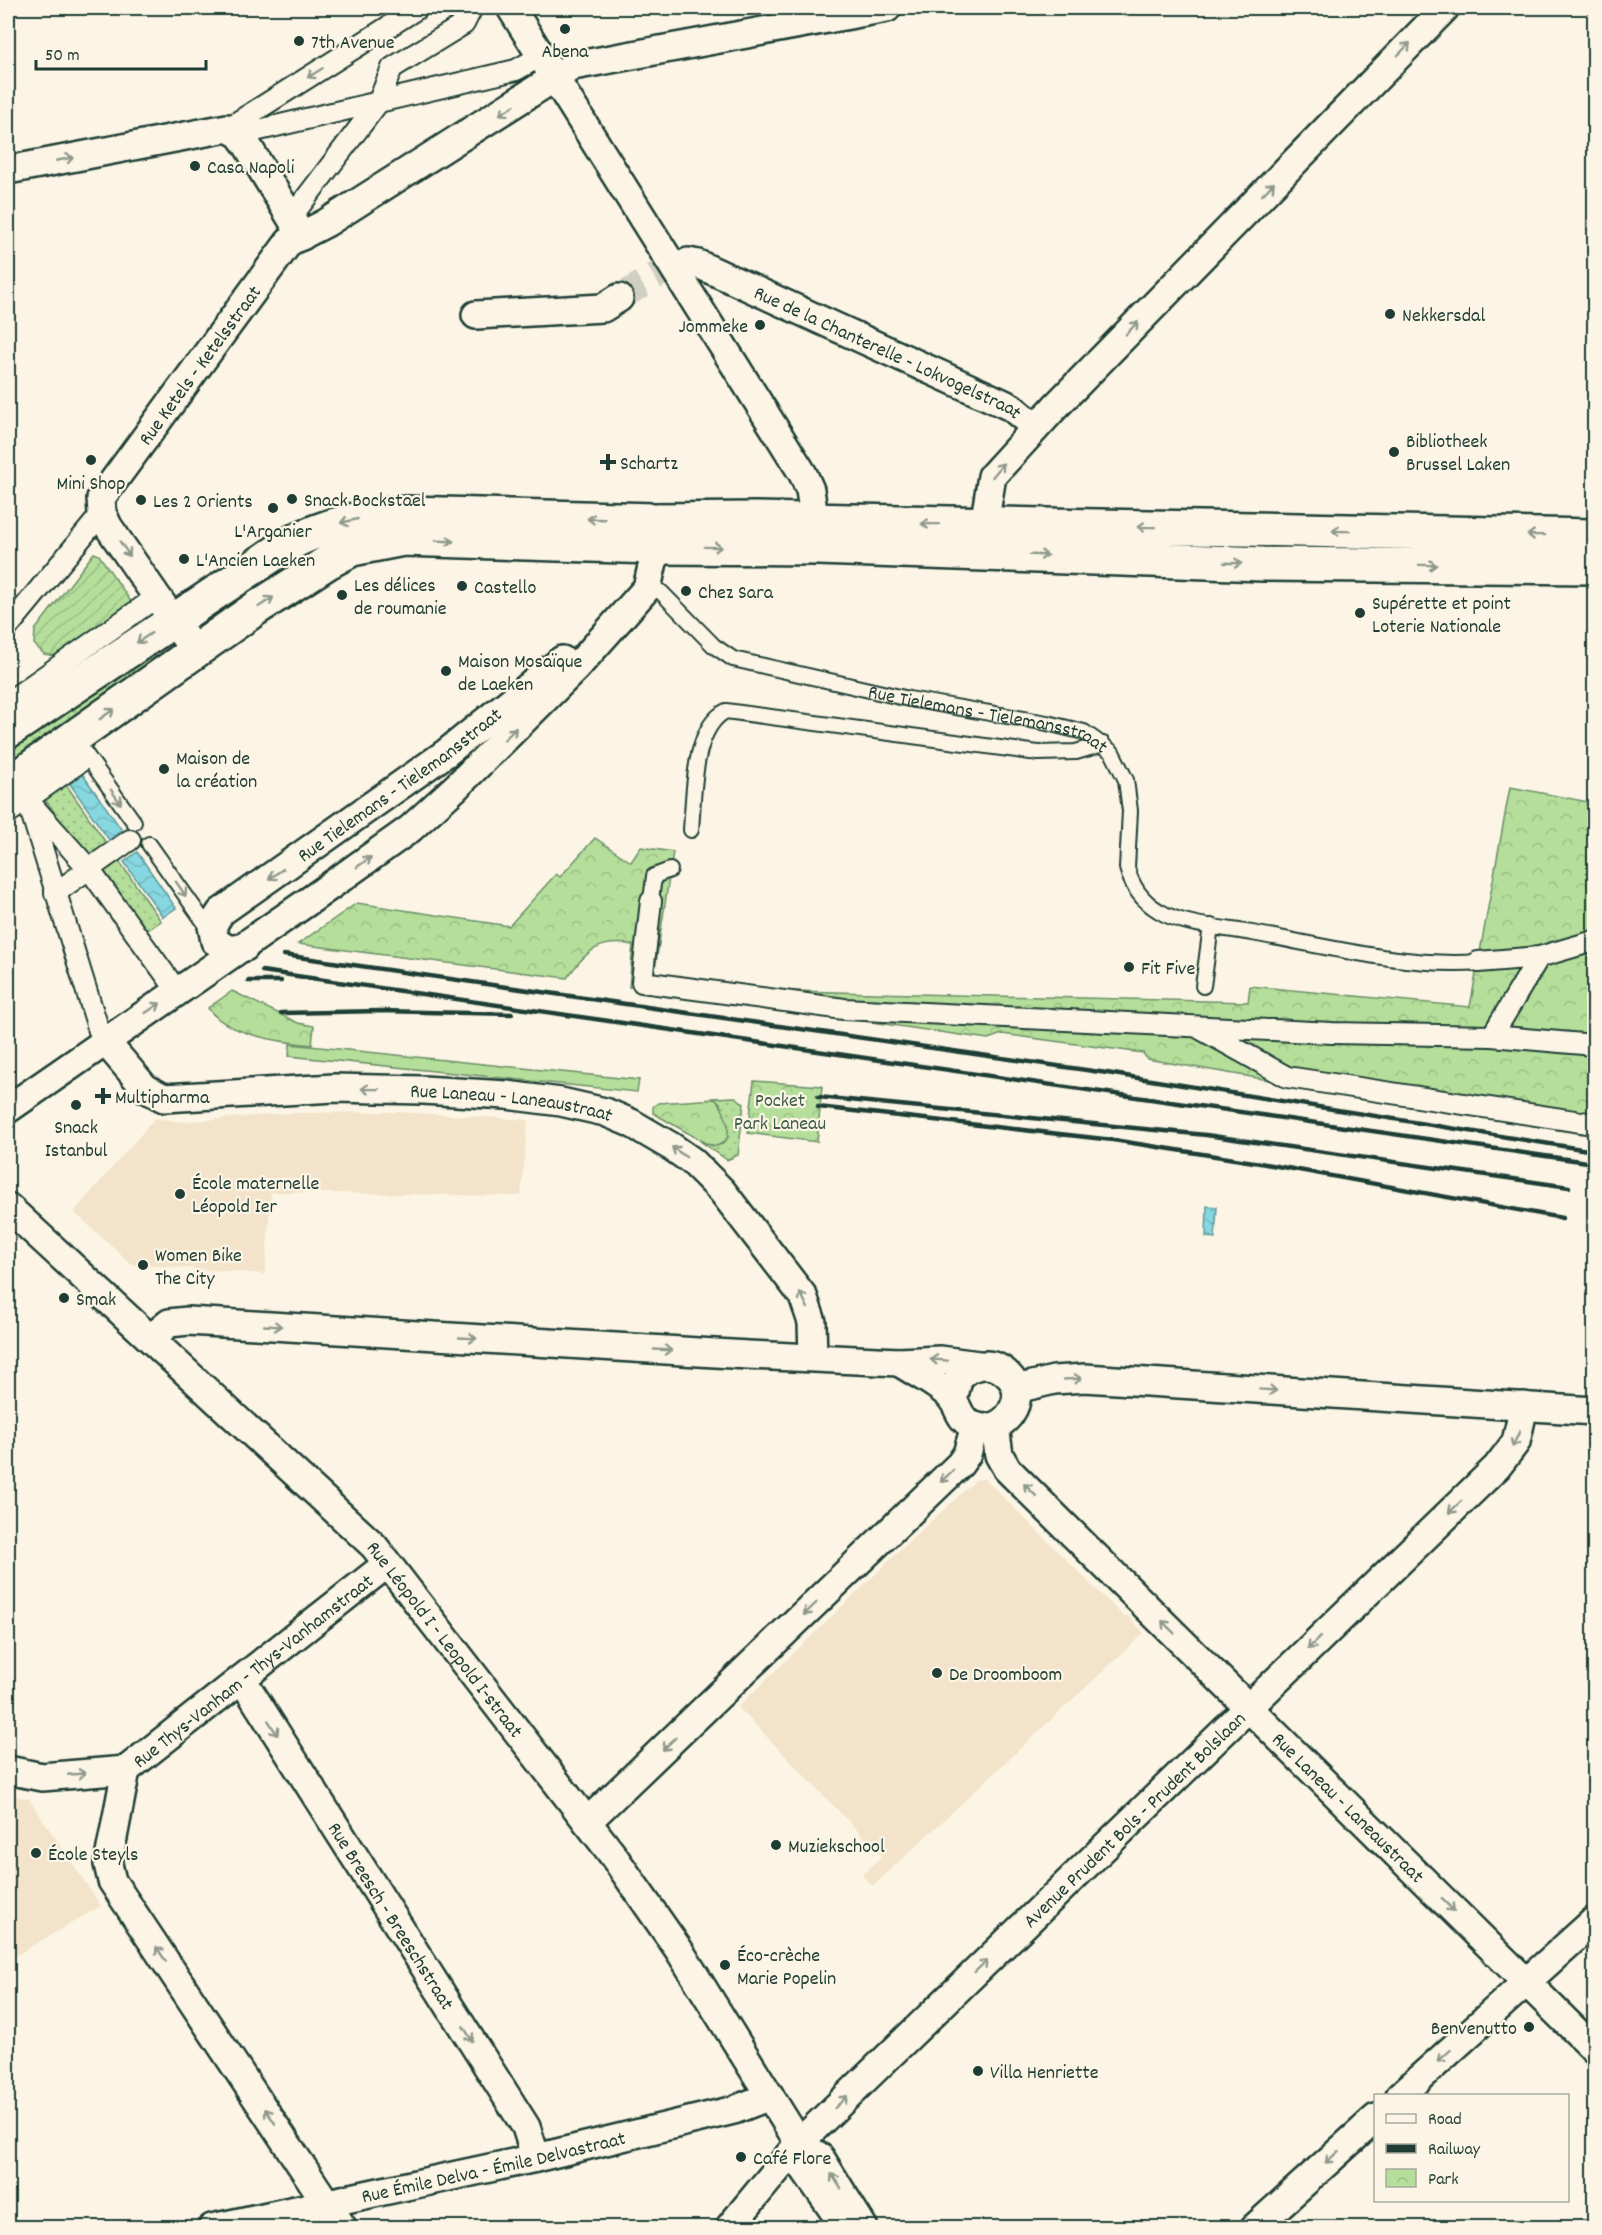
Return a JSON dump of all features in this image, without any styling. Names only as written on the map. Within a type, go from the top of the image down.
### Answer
[{"type":"main road","points":[[8,731],[162,610],[313,531],[347,520],[407,513],[654,533]]},
{"type":"main road","points":[[19,791],[79,748],[195,652],[328,562],[351,549],[403,539],[654,533],[816,534],[981,539],[1594,536]]},
{"type":"main road","points":[[981,539],[1263,564],[1594,567]]},
{"type":"street","points":[[227,128],[418,8]]},
{"type":"street","points":[[299,224],[309,196],[378,103],[392,68],[464,24],[472,8]]},
{"type":"street","points":[[510,8],[544,82],[670,269],[700,309],[803,474],[810,490],[816,534]]},
{"type":"street","name":"Rue Ketels - Ketelsstraat","points":[[102,505],[289,242],[299,224],[573,66],[888,8]]},
{"type":"street","points":[[981,539],[992,476],[1035,428],[1445,8]]},
{"type":"street","points":[[8,170],[227,128],[244,127],[259,130],[378,103],[524,65],[544,82]]},
{"type":"street","points":[[227,128],[239,134],[299,224]]},
{"type":"street","points":[[309,196],[323,219]]},
{"type":"street","name":"Rue de la Chanterelle - Lokvogelstraat","points":[[670,269],[688,262],[698,264],[1011,407],[1035,428]]},
{"type":"street","name":"Rue de la Chanterelle - Lokvogelstraat","points":[[700,309],[736,282]]},
{"type":"street","points":[[476,315],[603,308],[619,298]]},
{"type":"street","points":[[8,627],[48,589],[102,505]]},
{"type":"street","points":[[102,505],[108,526],[162,610],[195,652]]},
{"type":"street","points":[[647,588],[652,573],[654,533]]},
{"type":"street","name":"Rue Tielemans - Tielemansstraat","points":[[8,1109],[35,1083],[102,1036],[244,947],[410,829],[455,788],[575,669],[624,611],[647,588]]},
{"type":"street","points":[[8,702],[162,610]]},
{"type":"street","name":"Rue Tielemans - Tielemansstraat","points":[[212,934],[212,926],[221,912],[446,753],[624,611]]},
{"type":"street","points":[[8,813],[19,791]]},
{"type":"street","points":[[19,791],[88,869],[170,981]]},
{"type":"street","points":[[19,791],[102,1036]]},
{"type":"street","points":[[55,893],[138,836]]},
{"type":"street","points":[[651,901],[642,982],[844,1009],[1191,1024],[1332,1033],[1492,1036],[1594,1045]]},
{"type":"street","points":[[212,934],[215,941],[229,950],[244,947]]},
{"type":"street","points":[[1478,962],[1539,957],[1594,941]]},
{"type":"street","points":[[1492,1036],[1539,957]]},
{"type":"street","points":[[1191,1024],[1287,1077],[1594,1124]]},
{"type":"street","name":"Rue Laneau - Laneaustraat","points":[[102,1036],[145,1088],[164,1098],[334,1088],[464,1092],[582,1106],[631,1123],[672,1147],[707,1176],[779,1263],[803,1296],[809,1311],[813,1357]]},
{"type":"street","name":"Rue Léopold I - Leopold I-straat","points":[[8,1208],[361,1532],[587,1822],[679,1950],[799,2143],[803,2167],[846,2228]]},
{"type":"street","points":[[151,1338],[169,1323],[188,1321],[898,1362],[940,1360],[991,1365],[1002,1370],[1011,1378],[1016,1389],[1016,1401],[1012,1412],[1005,1421],[985,1426],[960,1416],[953,1399],[898,1362]]},
{"type":"street","points":[[953,1399],[959,1377],[979,1365]]},
{"type":"street","points":[[1016,1389],[1054,1380],[1085,1378],[1594,1411]]},
{"type":"street","name":"Avenue Prudent Bols - Prudent Bolslaan","points":[[729,2228],[799,2143],[1497,1467],[1516,1442],[1524,1406]]},
{"type":"street","points":[[587,1822],[960,1464],[985,1426]]},
{"type":"street","name":"Rue Laneau - Laneaustraat","points":[[985,1426],[1007,1468],[1594,2049]]},
{"type":"street","name":"Rue Thys-Vanham - Thys-Vanhamstraat","points":[[8,1770],[37,1777],[126,1770],[387,1564]]},
{"type":"street","name":"Rue Breesch - Breeschstraat","points":[[242,1678],[526,2127],[536,2158]]},
{"type":"street","points":[[126,1770],[108,1864],[110,1876],[343,2228]]},
{"type":"street","points":[[1402,2094],[1594,1921]]},
{"type":"street","name":"Rue Émile Delva - Émile Delvastraat","points":[[212,2228],[536,2158],[734,2110],[770,2096]]},
{"type":"street","points":[[1254,2228],[1374,2120]]},
{"type":"street","name":"Rue Léopold I - Leopold I-straat","points":[[799,2143],[820,2157],[864,2228]]},
{"type":"lane","name":"Rue Tielemans - Tielemansstraat","points":[[647,588],[661,592],[714,646],[734,658],[909,699],[1047,723],[1084,732],[1112,752],[1126,780],[1130,794],[1127,868],[1136,891],[1160,912],[1211,926],[1364,953],[1456,964],[1478,962]]},
{"type":"lane","points":[[691,830],[694,792],[706,728],[717,716],[726,711],[1038,753],[1076,752],[1103,744]]},
{"type":"lane","points":[[79,748],[138,836],[212,934]]},
{"type":"lane","points":[[651,901],[654,876],[670,870]]},
{"type":"lane","points":[[1203,987],[1211,926]]},
{"type":"shaded area","name":"École maternelle Léopold Ier","points":[[399,1112],[528,1120],[521,1196],[271,1192],[265,1274],[131,1264],[74,1212],[155,1118],[182,1122],[290,1113]]},
{"type":"shaded area","name":"De Droomboom","points":[[985,1479],[1124,1617],[1127,1615],[1144,1633],[873,1886],[862,1875],[882,1856],[738,1707],[914,1537],[976,1480]]},
{"type":"shaded area","name":"École Steyls","points":[[8,1794],[29,1799],[101,1906],[8,1960]]},
{"type":"green space","points":[[94,553],[99,555],[132,603],[59,657],[44,654],[34,644],[35,630]]},
{"type":"green space","points":[[149,646],[162,666],[13,769],[8,762],[8,744]]},
{"type":"green space","points":[[65,783],[107,844],[87,858],[44,798]]},
{"type":"green space","points":[[1510,787],[1594,803],[1594,1136],[1147,1059],[1143,1053],[1002,1034],[988,1039],[629,987],[633,945],[611,944],[594,949],[567,978],[298,944],[357,903],[509,926],[556,874],[560,877],[595,838],[631,862],[641,847],[673,852],[654,976],[750,990],[1248,1002],[1250,986],[1470,1007]]},
{"type":"green space","points":[[119,861],[161,921],[140,935],[98,875]]},
{"type":"green space","points":[[232,991],[298,1023],[314,1026],[312,1045],[255,1036],[227,1025],[208,1008]]},
{"type":"green space","points":[[290,1044],[639,1080],[637,1092],[289,1056]]},
{"type":"green space","name":"Pocket Park Laneau","points":[[754,1081],[822,1086],[817,1142],[748,1133]]},
{"type":"green space","points":[[736,1097],[744,1104],[738,1155],[727,1160],[700,1141],[713,1146],[723,1144],[720,1103],[713,1098]]},
{"type":"green space","points":[[715,1099],[728,1125],[726,1141],[717,1146],[707,1144],[653,1113],[653,1107],[658,1103]]},
{"type":"water","points":[[83,775],[122,830],[109,840],[70,784]]},
{"type":"water","points":[[137,852],[176,908],[163,917],[124,862]]},
{"type":"water","points":[[1207,1206],[1217,1207],[1215,1238],[1206,1237]]},
{"type":"tunnel","points":[[619,298],[660,273]]},
{"type":"railway","points":[[284,955],[1107,1073],[1594,1151]]},
{"type":"railway","points":[[262,971],[1594,1163]]},
{"type":"railway","points":[[248,981],[281,981]]},
{"type":"railway","points":[[281,1013],[381,1011],[512,1014]]},
{"type":"railway","points":[[818,1097],[1206,1135],[1569,1187]]},
{"type":"railway","points":[[818,1107],[1113,1140],[1260,1163],[1562,1218]]},
{"type":"place","name":"Abena","points":[[565,29]]},
{"type":"place","name":"7th Avenue","points":[[299,41]]},
{"type":"place","name":"Casa Napoli","points":[[195,166]]},
{"type":"place","name":"Nekkersdal","points":[[1390,314]]},
{"type":"place","name":"Jommeke","points":[[760,325]]},
{"type":"place","name":"Bibliotheek Brussel Laken","points":[[1394,452]]},
{"type":"place","name":"Mini Shop","points":[[91,460]]},
{"type":"place","name":"Schartz","points":[[608,462]]},
{"type":"place","name":"Snack Bockstael","points":[[292,499]]},
{"type":"place","name":"Les 2 Orients","points":[[141,500]]},
{"type":"place","name":"L'Arganier","points":[[273,508]]},
{"type":"place","name":"L'Ancien Laeken","points":[[184,559]]},
{"type":"place","name":"Castello","points":[[462,586]]},
{"type":"place","name":"Chez Sara","points":[[686,591]]},
{"type":"place","name":"Les délices de roumanie","points":[[342,595]]},
{"type":"place","name":"Supérette et point Loterie Nationale","points":[[1360,613]]},
{"type":"place","name":"Maison Mosaïque de Laeken","points":[[446,671]]},
{"type":"place","name":"Maison de la création","points":[[164,769]]},
{"type":"place","name":"Fit Five","points":[[1129,967]]},
{"type":"place","name":"Multipharma","points":[[103,1096]]},
{"type":"place","name":"Snack Istanbul","points":[[76,1105]]},
{"type":"place","name":"École maternelle Léopold Ier","points":[[180,1194]]},
{"type":"place","name":"Women Bike The City","points":[[143,1265]]},
{"type":"place","name":"Smak","points":[[64,1298]]},
{"type":"place","name":"De Droomboom","points":[[937,1673]]},
{"type":"place","name":"Muziekschool","points":[[776,1845]]},
{"type":"place","name":"École Steyls","points":[[36,1853]]},
{"type":"place","name":"Éco-crèche Marie Popelin","points":[[725,1965]]},
{"type":"place","name":"Benvenutto","points":[[1529,2027]]},
{"type":"place","name":"Villa Henriette","points":[[978,2071]]},
{"type":"place","name":"Café Flore","points":[[741,2157]]}]
